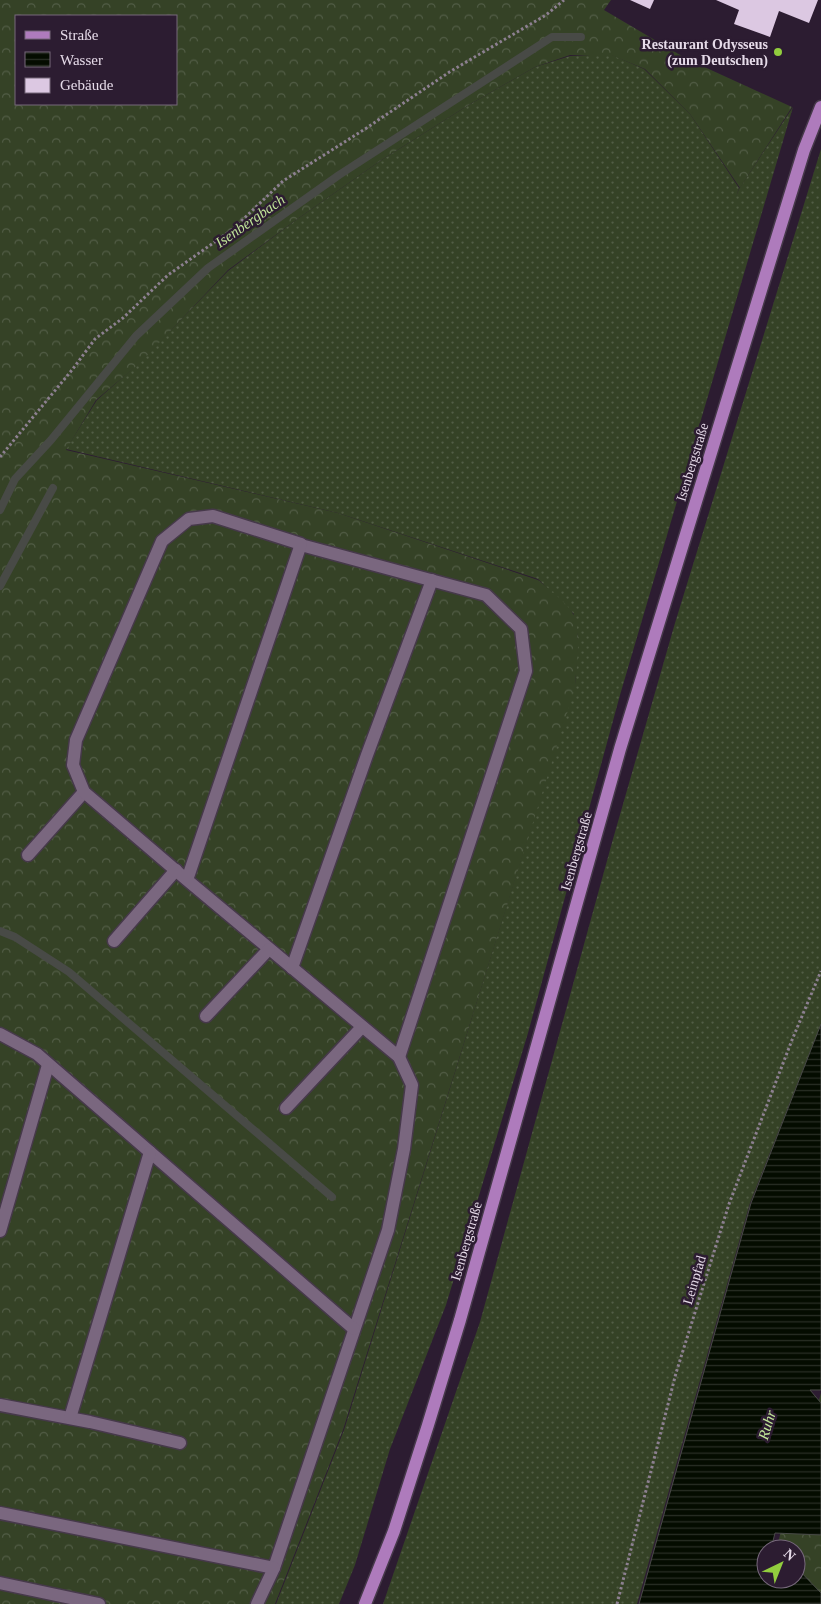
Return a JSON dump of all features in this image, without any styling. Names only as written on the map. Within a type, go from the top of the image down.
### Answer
[{"type":"main road","name":"Isenbergstraße","points":[[366,1604],[394,1531],[460,1320],[620,749],[804,150],[821,107]]},
{"type":"lane","points":[[258,1604],[274,1568],[388,1230],[404,1149],[412,1085],[398,1057],[84,792],[73,765],[76,740],[162,541],[189,519],[213,516],[301,545],[486,595],[521,629],[526,671],[398,1057]]},
{"type":"lane","points":[[187,880],[301,545]]},
{"type":"lane","points":[[292,968],[367,755],[432,580]]},
{"type":"lane","points":[[28,855],[84,792]]},
{"type":"lane","points":[[114,941],[176,870]]},
{"type":"lane","points":[[206,1016],[269,949]]},
{"type":"lane","points":[[286,1108],[362,1027]]},
{"type":"lane","points":[[0,1034],[37,1054],[354,1329]]},
{"type":"lane","points":[[0,1231],[48,1065]]},
{"type":"lane","points":[[70,1418],[150,1152]]},
{"type":"lane","points":[[0,1405],[70,1418],[180,1443]]},
{"type":"lane","points":[[0,1513],[274,1568]]},
{"type":"lane","points":[[0,1583],[98,1604]]},
{"type":"path","points":[[0,457],[96,339],[123,318],[168,275],[233,229],[282,181],[365,129],[451,71],[546,15],[564,0]]},
{"type":"path","name":"Leinpfad","points":[[617,1604],[676,1373],[729,1204],[792,1040],[821,971]]},
{"type":"green space","points":[[0,0],[611,0],[604,10],[687,59],[792,107],[740,188],[690,114],[645,69],[611,55],[570,55],[535,67],[467,106],[380,161],[228,270],[141,362],[96,400],[66,450],[338,513],[538,580],[572,612],[578,633],[575,688],[343,1430],[275,1604],[0,1604]]},
{"type":"green space","points":[[610,54],[644,69],[690,114],[739,188],[736,197],[739,189],[793,107],[620,695],[528,1033],[446,1305],[390,1449],[355,1565],[339,1604],[276,1604],[344,1430],[575,685],[578,637],[574,614],[538,579],[338,513],[66,449],[97,400],[140,362],[228,271],[296,220],[380,161],[467,106],[535,67],[570,56]]},
{"type":"green space","points":[[821,149],[821,1024],[750,1203],[637,1604],[383,1604],[480,1322],[613,839],[675,623]]},
{"type":"green space","points":[[821,1393],[821,1604],[760,1604],[782,1589],[806,1589],[806,1539],[779,1539]]},
{"type":"water","name":"Ruhr","points":[[821,1024],[821,1390],[810,1390],[821,1403],[821,1535],[775,1533],[774,1539],[756,1539],[756,1589],[806,1589],[806,1577],[821,1593],[821,1604],[639,1604],[751,1203]]},
{"type":"building","points":[[630,0],[654,0],[650,9]]},
{"type":"building","points":[[716,0],[818,0],[809,23],[779,11],[770,37],[734,24],[739,10]]},
{"type":"waterway","name":"Isenbergbach","points":[[0,510],[15,479],[51,440],[136,336],[208,268],[339,175],[552,37],[581,37]]},
{"type":"waterway","points":[[0,586],[53,488]]},
{"type":"waterway","points":[[0,931],[15,937],[69,972],[332,1197]]},
{"type":"place","name":"Restaurant Odysseus (zum Deutschen)","points":[[778,52]]}]
